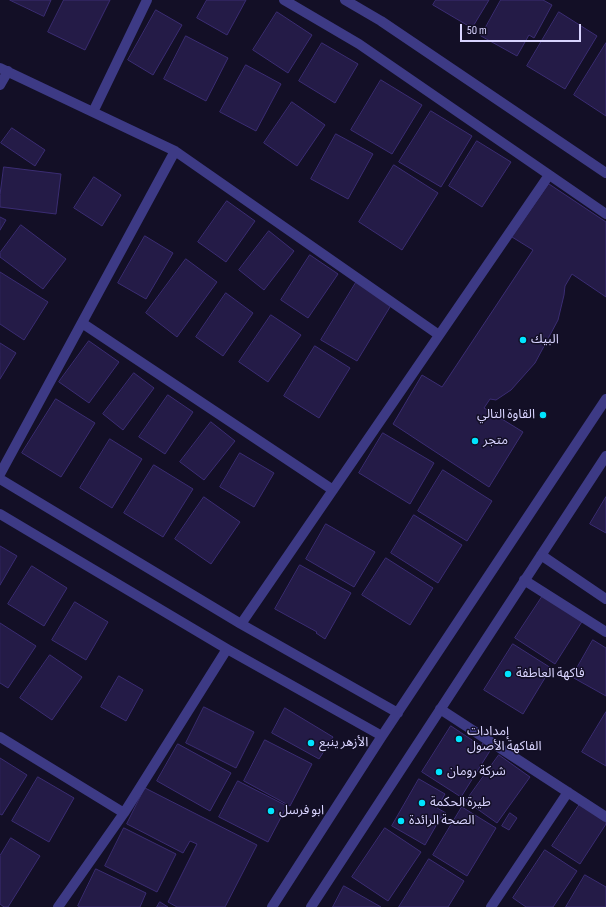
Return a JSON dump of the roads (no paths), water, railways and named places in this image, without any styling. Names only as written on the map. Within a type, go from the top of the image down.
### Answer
[{"type":"street","points":[[93,112],[146,0]]},
{"type":"street","points":[[284,0],[359,44],[606,214]]},
{"type":"street","points":[[345,0],[381,21],[606,174]]},
{"type":"street","points":[[0,85],[4,69],[175,151],[439,335]]},
{"type":"street","points":[[0,474],[175,151]]},
{"type":"street","points":[[241,624],[549,174]]},
{"type":"street","points":[[82,323],[333,490]]},
{"type":"street","points":[[272,907],[382,736],[606,399]]},
{"type":"street","points":[[311,907],[606,456]]},
{"type":"street","points":[[0,479],[241,624],[398,713]]},
{"type":"street","points":[[0,514],[227,649],[382,736]]},
{"type":"street","points":[[541,555],[606,599]]},
{"type":"street","points":[[524,580],[606,632]]},
{"type":"street","points":[[58,907],[124,813],[227,649]]},
{"type":"street","points":[[440,709],[606,817]]},
{"type":"street","points":[[0,737],[124,813]]},
{"type":"street","points":[[491,907],[568,792]]},
{"type":"place","name":"البيك","points":[[523,340]]},
{"type":"place","name":"القاوة التالي","points":[[543,415]]},
{"type":"place","name":"متجر","points":[[475,441]]},
{"type":"place","name":"فاكهة العاطفة","points":[[508,674]]},
{"type":"place","name":"إمدادات الفاكهة الأصول","points":[[459,739]]},
{"type":"place","name":"الأزهر ينبع","points":[[311,743]]},
{"type":"place","name":"شركة رومان","points":[[439,772]]},
{"type":"place","name":"طيرة الحكمة","points":[[422,803]]},
{"type":"place","name":"ابو فرسل","points":[[271,811]]},
{"type":"place","name":"الصحة الرائدة","points":[[401,821]]}]
